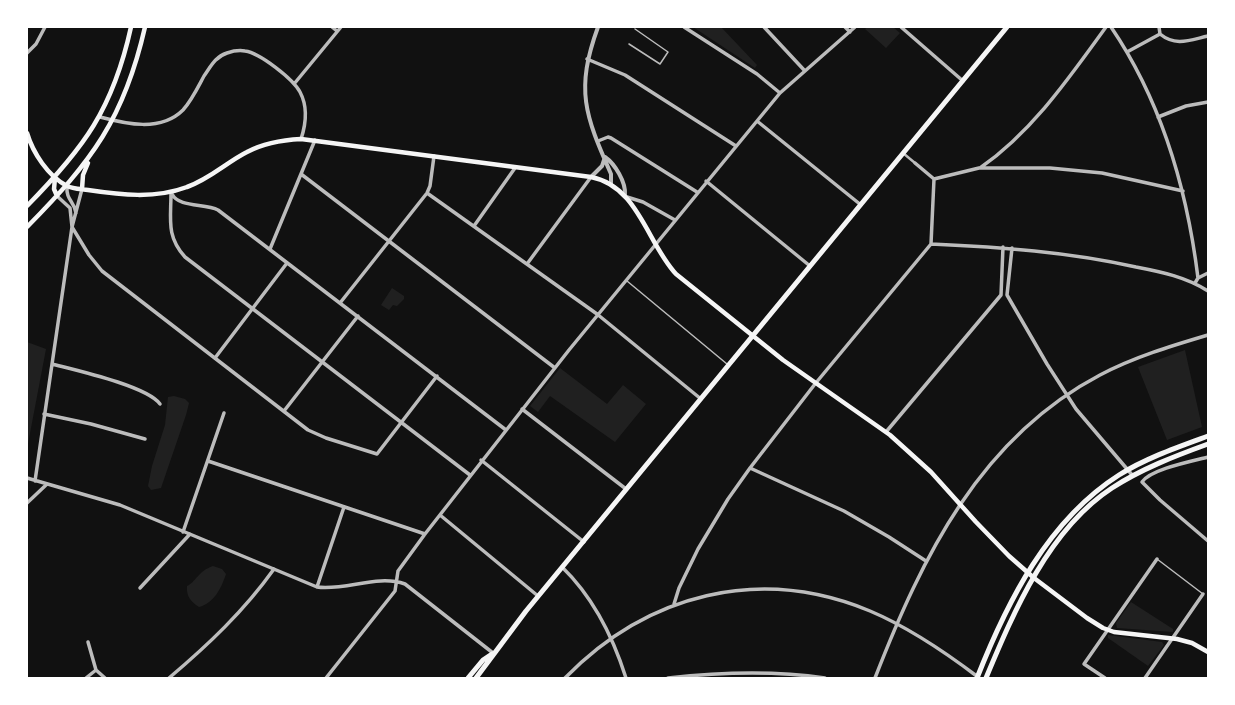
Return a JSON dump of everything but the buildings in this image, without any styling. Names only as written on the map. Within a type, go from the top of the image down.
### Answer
[{"type":"main road","points":[[27,206],[56,177],[84,142],[100,117],[117,78],[131,27]]},
{"type":"main road","points":[[27,227],[67,186],[91,156],[113,121],[132,75],[145,27]]},
{"type":"main road","points":[[468,678],[484,660],[493,653],[538,596],[1008,27]]},
{"type":"main road","points":[[27,133],[39,158],[56,177],[67,186],[130,195],[171,193],[203,180],[254,149],[274,142],[300,139],[591,177],[611,184],[626,196],[655,245],[676,274],[752,336],[815,384],[886,432],[927,467],[999,546],[1034,578],[1087,618],[1108,630],[1172,638],[1192,643],[1208,652]]},
{"type":"main road","points":[[82,189],[84,175],[91,156]]},
{"type":"main road","points":[[56,177],[54,189],[57,196]]},
{"type":"main road","points":[[978,677],[1012,600],[1028,573],[1057,532],[1077,509],[1110,481],[1128,470],[1168,451],[1208,436]]},
{"type":"main road","points":[[986,678],[1011,620],[1034,578],[1075,520],[1100,496],[1133,476],[1162,462],[1208,444]]},
{"type":"main road","points":[[476,678],[488,664],[493,653]]},
{"type":"street","points":[[27,53],[36,44],[45,27]]},
{"type":"street","points":[[332,27],[337,31]]},
{"type":"street","points":[[294,84],[341,27]]},
{"type":"street","points":[[598,27],[587,59],[584,77],[586,102],[591,125],[612,176],[611,184]]},
{"type":"street","points":[[686,27],[758,74],[780,94]]},
{"type":"street","points":[[764,27],[805,71]]},
{"type":"street","points":[[845,27],[850,32]]},
{"type":"street","points":[[326,678],[391,597],[396,589],[398,571],[425,534],[481,460],[597,314],[706,181],[780,94],[855,27]]},
{"type":"street","points":[[901,27],[963,81]]},
{"type":"street","points":[[979,168],[1012,143],[1063,86],[1106,27]]},
{"type":"street","points":[[1111,27],[1127,52],[1158,116],[1183,191],[1194,246],[1198,278]]},
{"type":"street","points":[[1159,27],[1160,34]]},
{"type":"street","points":[[1127,52],[1160,34]]},
{"type":"street","points":[[1160,34],[1170,40],[1180,42],[1208,36]]},
{"type":"street","points":[[100,117],[113,121],[141,125],[167,120],[177,115],[186,106],[213,62],[221,56],[232,52],[245,51],[260,56],[294,84],[300,92],[305,109],[305,121],[300,139]]},
{"type":"street","points":[[587,59],[625,75],[736,146]]},
{"type":"street","points":[[1158,116],[1186,106],[1208,102]]},
{"type":"street","points":[[757,121],[861,205]]},
{"type":"street","points":[[598,141],[608,137],[611,138],[697,192]]},
{"type":"street","points":[[270,249],[315,140]]},
{"type":"street","points":[[903,153],[934,179]]},
{"type":"street","points":[[340,303],[426,193],[430,186],[434,156]]},
{"type":"street","points":[[527,264],[586,182],[602,166],[605,156]]},
{"type":"street","points":[[605,156],[611,162],[623,182],[626,196],[643,202],[675,220]]},
{"type":"street","points":[[474,226],[515,168]]},
{"type":"street","points":[[934,179],[979,168],[1050,168],[1084,170],[1183,191]]},
{"type":"street","points":[[301,174],[555,368]]},
{"type":"street","points":[[674,604],[679,588],[698,549],[728,499],[750,468],[815,384],[931,244],[934,179]]},
{"type":"street","points":[[706,181],[810,266]]},
{"type":"street","points":[[67,186],[67,197],[75,207],[76,216]]},
{"type":"street","points":[[35,481],[72,227],[82,189]]},
{"type":"street","points":[[171,193],[173,197],[180,201],[211,207],[218,210],[506,430]]},
{"type":"street","points":[[171,193],[170,227],[180,252],[192,263],[400,423],[470,475]]},
{"type":"street","points":[[426,193],[597,314],[701,399]]},
{"type":"street","points":[[57,196],[70,208],[72,227],[89,255],[102,271],[284,412],[314,433],[377,454],[437,376]]},
{"type":"street","points":[[931,244],[1003,247],[1098,259],[1164,273],[1195,283],[1208,291]]},
{"type":"street","points":[[886,432],[1001,295],[1003,247]]},
{"type":"street","points":[[1012,248],[1007,295],[1067,395],[1090,427],[1133,476]]},
{"type":"street","points":[[215,358],[288,263]]},
{"type":"street","points":[[1195,283],[1198,278],[1208,273]]},
{"type":"street","points":[[1001,295],[1007,295]]},
{"type":"street","points":[[284,412],[321,362],[358,316]]},
{"type":"street","points":[[875,678],[897,624],[938,538],[978,479],[1008,444],[1043,413],[1067,395],[1100,375],[1129,362],[1208,335]]},
{"type":"street","points":[[52,364],[82,371],[144,392],[156,399],[160,404]]},
{"type":"street","points":[[522,408],[626,490]]},
{"type":"street","points":[[184,532],[224,413]]},
{"type":"street","points":[[44,414],[82,422],[145,439]]},
{"type":"street","points":[[1208,457],[1158,472],[1142,482],[1165,505],[1208,541]]},
{"type":"street","points":[[481,460],[584,542]]},
{"type":"street","points":[[208,462],[425,534]]},
{"type":"street","points":[[750,468],[838,508],[889,537],[926,561]]},
{"type":"street","points":[[27,478],[46,485],[120,505],[317,587],[326,588],[397,581],[405,584],[493,653]]},
{"type":"street","points":[[27,503],[46,485]]},
{"type":"street","points":[[317,587],[344,507]]},
{"type":"street","points":[[440,515],[538,596]]},
{"type":"street","points":[[140,588],[190,534]]},
{"type":"street","points":[[1105,678],[1084,664],[1157,559]]},
{"type":"street","points":[[562,567],[586,596],[611,637],[626,678]]},
{"type":"street","points":[[169,678],[225,628],[261,587],[274,569]]},
{"type":"street","points":[[565,678],[592,652],[611,637],[635,622],[674,604],[724,593],[748,590],[790,591],[840,600],[870,611],[897,624],[942,652],[978,677]]},
{"type":"street","points":[[1145,678],[1203,594]]},
{"type":"street","points":[[88,642],[96,670],[105,678]]},
{"type":"street","points":[[86,678],[96,670]]},
{"type":"street","points":[[668,678],[751,672],[825,678]]},
{"type":"lane","points":[[630,44],[660,64],[668,52],[635,30]]},
{"type":"lane","points":[[626,280],[728,366]]},
{"type":"lane","points":[[1157,559],[1203,594]]},
{"type":"shaded area","points":[[693,27],[721,27],[757,65],[755,68]]},
{"type":"shaded area","points":[[868,27],[893,27],[900,33],[886,48],[865,29]]},
{"type":"shaded area","points":[[392,288],[404,296],[404,299],[397,306],[393,305],[389,310],[381,305]]},
{"type":"shaded area","points":[[27,342],[46,349],[27,449]]},
{"type":"shaded area","points":[[1185,350],[1202,427],[1167,440],[1138,367]]},
{"type":"shaded area","points":[[560,368],[607,404],[623,385],[646,404],[615,442],[550,396],[538,412],[530,406]]},
{"type":"shaded area","points":[[174,396],[185,399],[189,403],[161,488],[151,490],[148,486],[152,466],[165,425],[168,397]]},
{"type":"shaded area","points":[[213,566],[222,569],[226,574],[222,585],[213,599],[199,607],[187,593],[187,586],[201,573]]},
{"type":"shaded area","points":[[1131,602],[1173,629],[1173,632],[1117,628],[1116,623]]},
{"type":"shaded area","points":[[1108,635],[1162,642],[1164,645],[1148,666],[1108,638]]}]
